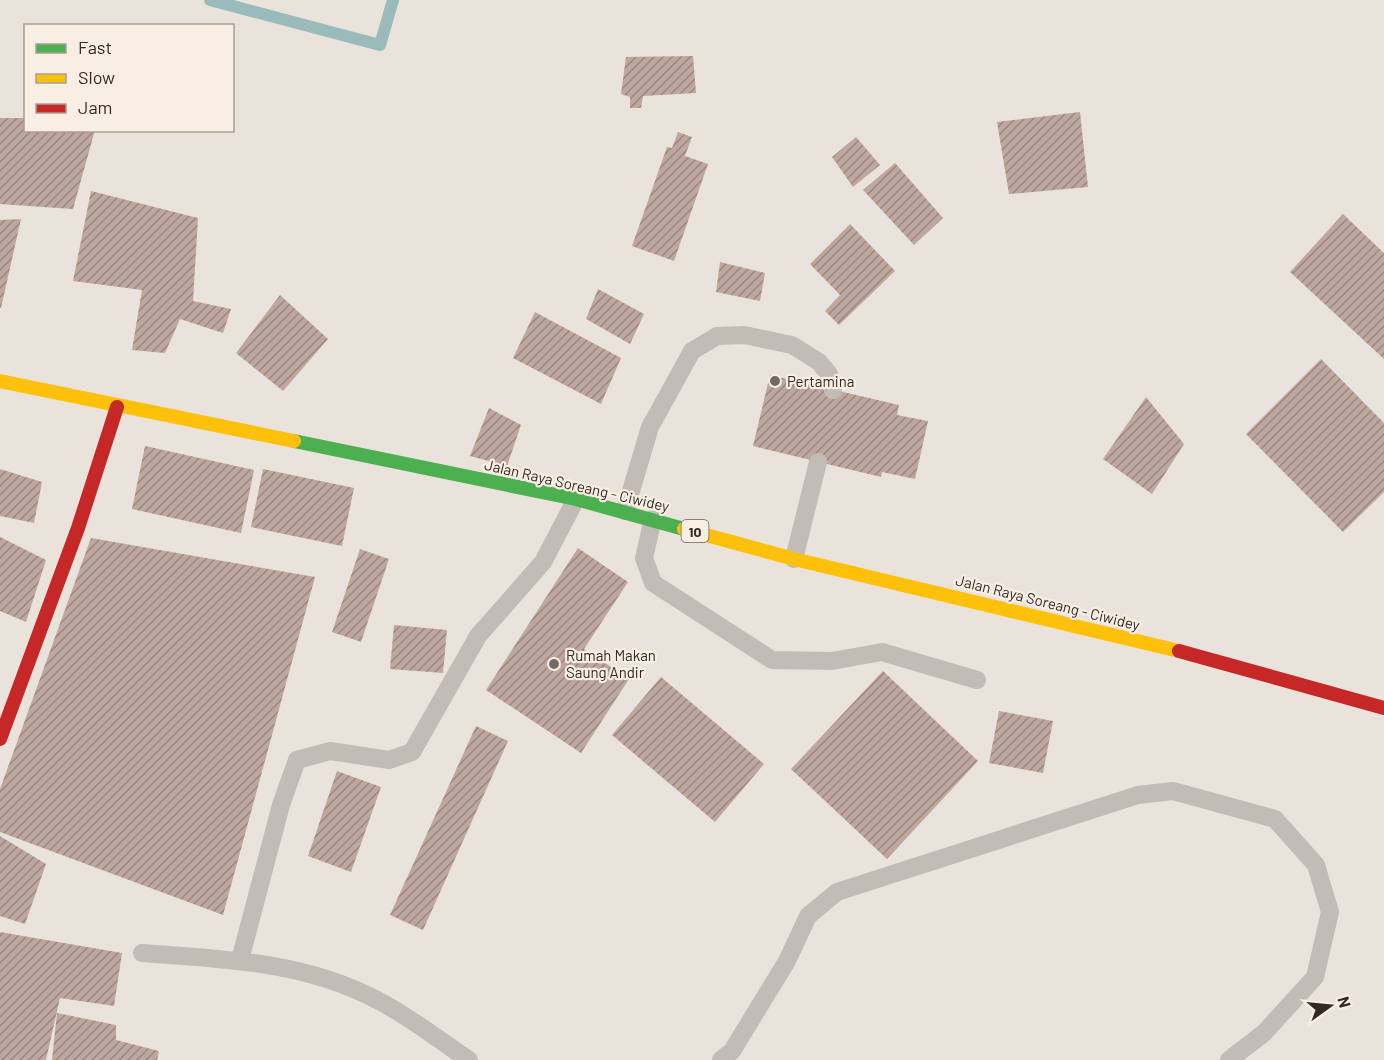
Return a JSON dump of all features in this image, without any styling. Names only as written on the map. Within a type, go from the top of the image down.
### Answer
[{"type":"main road","name":"Jalan Raya Soreang - Ciwidey","points":[[0,381],[576,499],[794,559],[1170,649],[1384,708]]},
{"type":"main road","points":[[0,739],[78,528],[117,406]]},
{"type":"lane","points":[[625,511],[650,427],[692,351],[717,336],[744,335],[792,345],[819,362],[829,374],[833,390]]},
{"type":"lane","points":[[794,559],[818,462]]},
{"type":"lane","points":[[240,960],[281,806],[297,760],[330,751],[389,760],[412,752],[478,636],[543,562],[576,499]]},
{"type":"lane","points":[[653,519],[644,558],[653,583],[772,660],[832,661],[882,652],[977,680]]},
{"type":"lane","points":[[721,1060],[732,1051],[787,962],[808,916],[837,892],[1138,795],[1173,791],[1275,819],[1316,865],[1330,912],[1315,977],[1264,1033],[1229,1060]]},
{"type":"lane","points":[[142,953],[240,960],[299,970],[377,999],[469,1060]]},
{"type":"building","points":[[693,56],[696,93],[643,96],[641,108],[630,108],[630,97],[621,94],[626,57]]},
{"type":"building","points":[[1080,112],[1088,187],[1009,194],[997,122]]},
{"type":"building","points":[[0,118],[24,118],[24,132],[94,132],[73,209],[0,204]]},
{"type":"building","points":[[678,132],[692,137],[685,156],[708,164],[674,261],[632,246],[667,147],[672,148]]},
{"type":"building","points":[[856,137],[880,165],[853,187],[832,157]]},
{"type":"building","points":[[895,163],[943,218],[914,245],[863,190]]},
{"type":"building","points":[[91,191],[198,218],[193,301],[231,309],[223,333],[180,319],[165,353],[132,350],[142,290],[73,281]]},
{"type":"building","points":[[1343,214],[1384,253],[1384,359],[1290,272]]},
{"type":"building","points":[[21,219],[1,308],[0,308],[0,220]]},
{"type":"building","points":[[850,224],[895,271],[839,325],[825,311],[840,295],[810,264]]},
{"type":"building","points":[[720,262],[765,273],[760,301],[716,292]]},
{"type":"building","points":[[598,289],[644,314],[630,344],[586,319]]},
{"type":"building","points":[[280,295],[328,339],[283,391],[236,353]]},
{"type":"building","points":[[535,312],[621,358],[601,404],[513,358]]},
{"type":"building","points":[[1321,359],[1384,423],[1384,492],[1343,532],[1246,434]]},
{"type":"building","points":[[770,375],[899,405],[897,415],[928,421],[915,479],[882,472],[881,477],[753,446]]},
{"type":"building","points":[[1146,397],[1184,444],[1152,494],[1103,459]]},
{"type":"building","points":[[489,408],[521,425],[507,466],[470,456]]},
{"type":"building","points":[[145,446],[254,470],[241,533],[132,509]]},
{"type":"building","points":[[0,469],[42,482],[34,523],[0,516]]},
{"type":"building","points":[[263,469],[354,488],[342,546],[251,527]]},
{"type":"building","points":[[0,537],[46,560],[26,622],[0,611]]},
{"type":"building","points":[[91,538],[315,577],[223,915],[0,832],[0,789]]},
{"type":"building","name":"Rumah Makan Saung Andir","points":[[578,548],[628,582],[584,649],[629,679],[581,753],[486,690]]},
{"type":"building","points":[[360,549],[389,559],[361,642],[332,632]]},
{"type":"building","points":[[394,625],[447,630],[443,673],[390,669]]},
{"type":"building","points":[[883,671],[978,761],[887,859],[791,769]]},
{"type":"building","points":[[661,677],[764,764],[715,822],[612,735]]},
{"type":"building","points":[[999,711],[1053,721],[1043,773],[989,763]]},
{"type":"building","points":[[476,726],[508,741],[423,930],[390,915]]},
{"type":"building","points":[[337,771],[381,787],[351,872],[308,856]]},
{"type":"building","points":[[0,836],[46,864],[25,924],[0,916]]},
{"type":"building","points":[[0,932],[122,953],[114,1006],[60,998],[46,1060],[0,1060]]},
{"type":"building","points":[[57,1013],[116,1025],[116,1040],[159,1051],[157,1060],[52,1060]]},
{"type":"waterway","points":[[210,0],[380,45],[393,0]]},
{"type":"traffic: fast","points":[[294,441],[576,499],[684,529]]},
{"type":"traffic: slow","points":[[0,381],[294,441]]},
{"type":"traffic: slow","points":[[684,529],[794,559],[1179,651]]},
{"type":"traffic: jam","points":[[0,739],[78,528],[117,407]]},
{"type":"traffic: jam","points":[[1179,651],[1384,708]]},
{"type":"place","name":"Pertamina","points":[[775,381]]},
{"type":"place","name":"Rumah Makan Saung Andir","points":[[554,664]]}]
